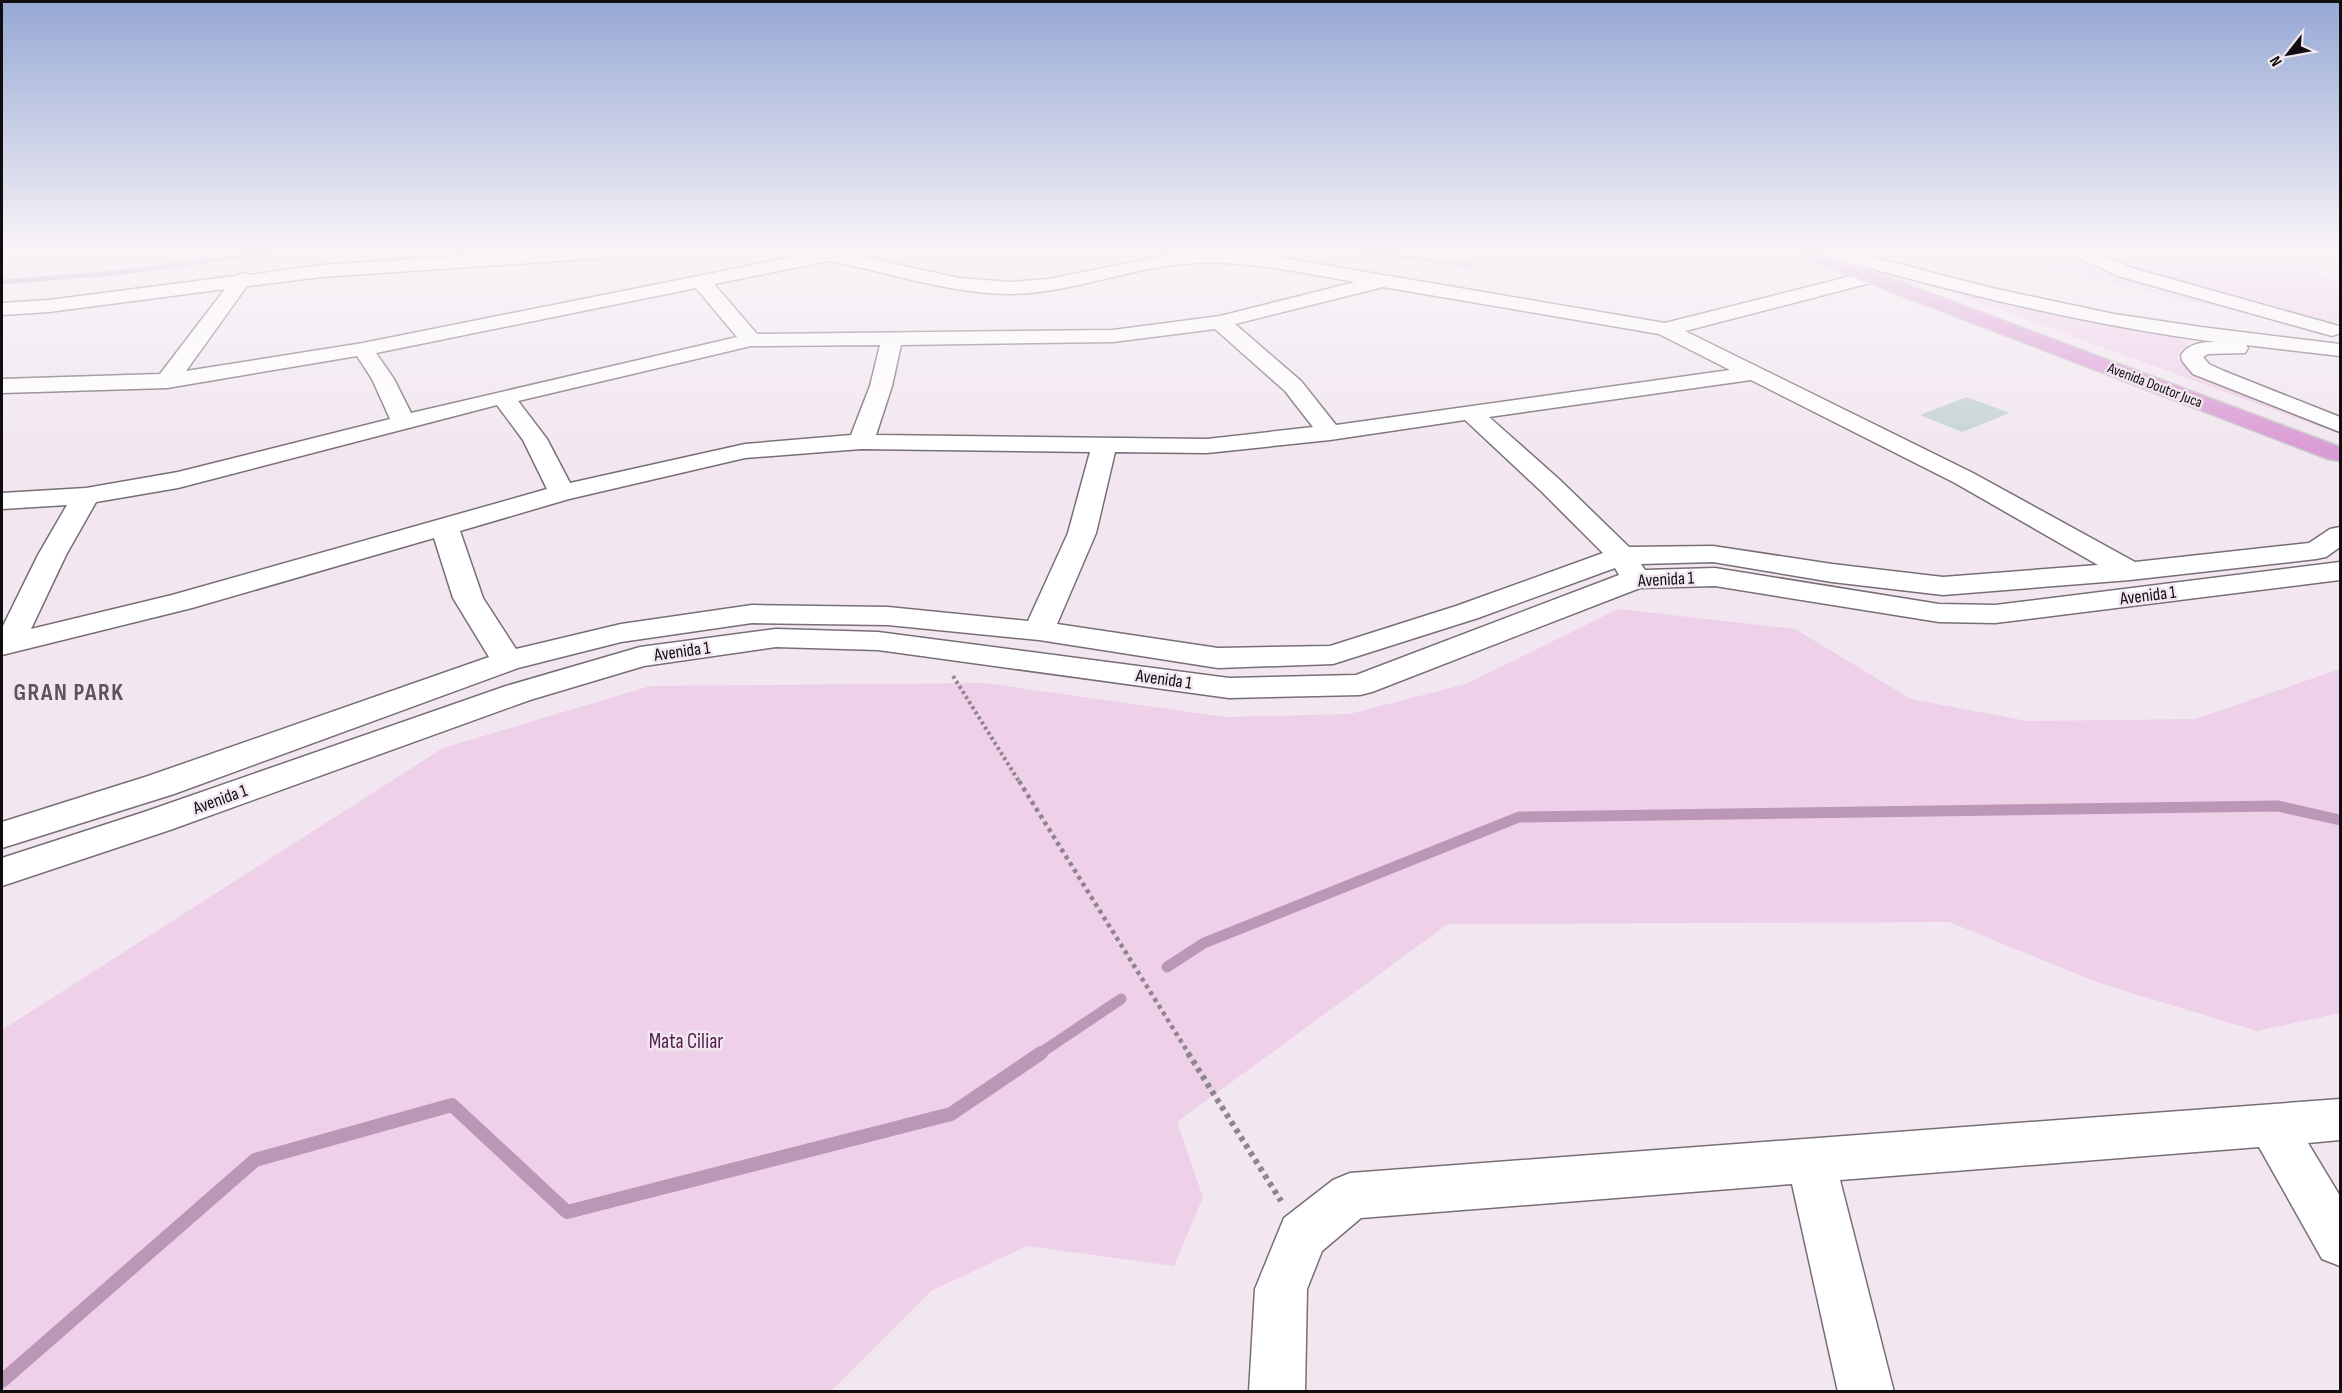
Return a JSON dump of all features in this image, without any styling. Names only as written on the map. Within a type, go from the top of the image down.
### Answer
[{"type":"main road","name":"Avenida Doutor Juca","points":[[1977,317],[2340,451]]},
{"type":"main road","name":"Avenida Doutor Juca","points":[[1997,317],[2340,451]]},
{"type":"street","points":[[167,381],[215,317]]},
{"type":"street","points":[[2,386],[167,381],[363,349],[522,317]]},
{"type":"street","points":[[732,317],[751,340]]},
{"type":"street","points":[[2,501],[86,496],[178,480],[503,397],[751,340],[892,338],[991,317]]},
{"type":"street","points":[[1028,317],[1113,336],[1220,322],[1240,317]]},
{"type":"street","points":[[1601,317],[1665,328],[1964,478],[2130,571]]},
{"type":"street","points":[[1665,328],[1714,317]]},
{"type":"street","points":[[2107,317],[2168,328],[2340,351]]},
{"type":"street","points":[[2285,317],[2338,332]]},
{"type":"street","points":[[1220,322],[1293,386],[1330,433]]},
{"type":"street","points":[[2168,328],[2204,348],[2340,351]]},
{"type":"street","points":[[861,442],[881,386],[892,338]]},
{"type":"street","points":[[2204,348],[2192,355],[2193,361],[2201,369],[2340,425]]},
{"type":"street","points":[[363,349],[383,379],[403,422]]},
{"type":"street","points":[[5,645],[181,602],[562,493],[745,451],[861,442],[1207,446],[1330,433],[1622,390],[1757,373]]},
{"type":"street","points":[[503,397],[535,439],[562,493]]},
{"type":"street","points":[[1470,412],[1551,486],[1629,567]]},
{"type":"street","points":[[1039,631],[1082,533],[1105,444]]},
{"type":"street","points":[[5,645],[86,496]]},
{"type":"street","points":[[445,528],[468,598],[507,661]]},
{"type":"street","name":"Avenida 1","points":[[2,835],[161,784],[507,661],[621,633],[752,614],[888,616],[1039,631],[1218,658],[1333,656],[1467,612],[1629,567],[1713,554],[1832,573],[1943,586],[2130,571],[2316,551],[2340,535]]},
{"type":"street","name":"Avenida 1","points":[[2,872],[157,821],[518,693],[640,657],[776,638],[878,641],[1229,688],[1360,685],[1629,567],[1715,577],[1939,613],[1995,614],[2340,572]]},
{"type":"street","points":[[1277,1392],[1281,1289],[1302,1235],[1350,1196],[2340,1120]]},
{"type":"street","points":[[2271,1125],[2340,1242]]},
{"type":"street","points":[[1811,1161],[1866,1392]]},
{"type":"path","points":[[936,648],[1302,1235]]},
{"type":"green space","points":[[2019,317],[2065,317],[2149,330],[2177,338],[2189,344],[2177,354],[2178,361],[2188,369],[2340,429],[2340,434]]},
{"type":"green space","points":[[2277,317],[2340,317],[2340,322]]},
{"type":"green space","name":"Mata Ciliar","points":[[1618,609],[1795,629],[1911,699],[2027,721],[2195,719],[2340,669],[2340,1013],[2257,1031],[2102,984],[1949,922],[1448,924],[1177,1122],[1203,1197],[1174,1266],[1027,1246],[931,1291],[831,1391],[2,1391],[2,1030],[443,748],[650,686],[985,683],[1225,717],[1349,714],[1466,684]]},
{"type":"building","points":[[1967,397],[2010,413],[1962,432],[1920,415]]},
{"type":"waterway","points":[[1167,967],[1204,943],[1519,817],[2278,806],[2340,820]]},
{"type":"waterway","points":[[1039,1054],[1121,999]]},
{"type":"waterway","points":[[2,1381],[255,1160],[452,1105],[567,1212],[951,1114],[1041,1053]]},
{"type":"district","name":"GRAN PARK","points":[[69,692]]}]
